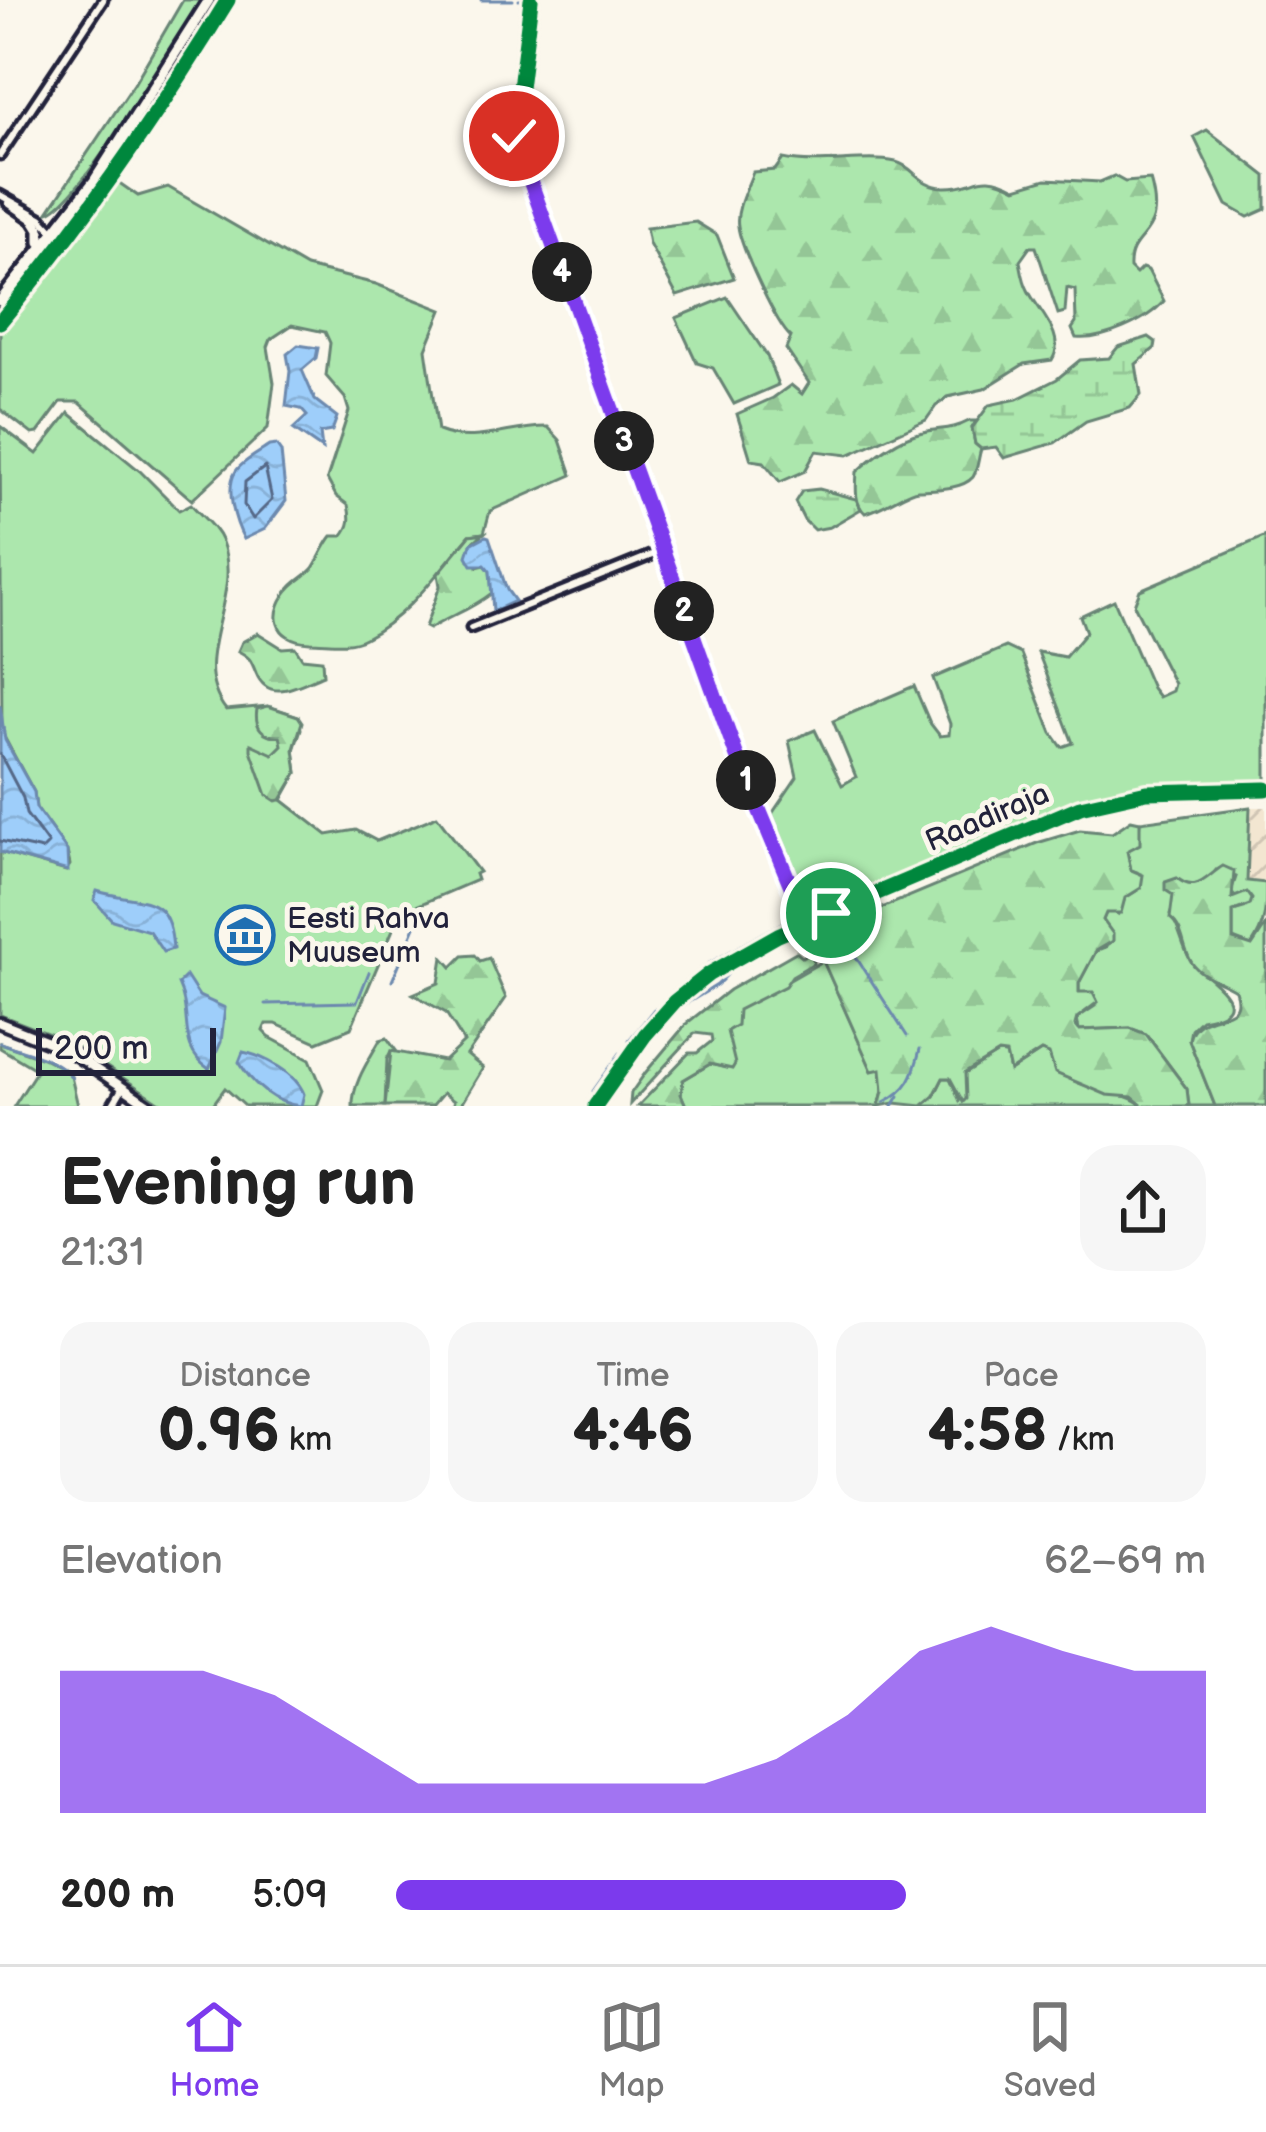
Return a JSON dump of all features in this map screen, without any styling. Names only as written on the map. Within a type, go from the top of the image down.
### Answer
[{"type":"main road","points":[[0,301],[100,168],[209,0]]},
{"type":"main road","points":[[35,221],[40,242]]},
{"type":"main road","points":[[0,291],[53,231]]},
{"type":"street","points":[[0,155],[103,0]]},
{"type":"street","points":[[531,0],[514,136],[736,754],[806,922]]},
{"type":"street","points":[[0,196],[41,218],[53,231]]},
{"type":"street","points":[[0,196],[53,231]]},
{"type":"street","points":[[471,628],[662,551]]},
{"type":"street","name":"Raadiraja","points":[[595,1106],[645,1035],[676,1001],[734,958],[806,922],[1105,800],[1147,793],[1266,789]]},
{"type":"street","points":[[0,1023],[68,1050],[150,1106]]},
{"type":"street","points":[[112,1106],[123,1087]]},
{"type":"shaded area","points":[[1250,807],[1266,807],[1266,882],[1247,882]]},
{"type":"green space","points":[[183,0],[202,0],[104,151],[82,181],[48,212],[134,84]]},
{"type":"green space","points":[[1207,130],[1266,176],[1266,209],[1248,217],[1227,205],[1194,137]]},
{"type":"green space","points":[[783,159],[896,162],[928,183],[944,187],[985,179],[1016,188],[1046,179],[1100,182],[1114,176],[1125,182],[1150,180],[1154,214],[1131,256],[1130,268],[1136,274],[1142,268],[1148,270],[1164,301],[1123,328],[1076,338],[1072,329],[1075,290],[1067,288],[1065,312],[1058,314],[1036,247],[1030,247],[1020,261],[1022,272],[1054,333],[1052,360],[1024,364],[984,389],[948,397],[926,420],[848,455],[816,451],[805,471],[780,482],[764,462],[751,460],[737,414],[791,385],[802,394],[809,383],[786,349],[791,337],[760,285],[738,220],[753,172],[775,170]]},
{"type":"green space","points":[[115,180],[138,196],[168,187],[306,267],[376,284],[442,310],[426,349],[438,431],[466,437],[548,427],[560,440],[572,475],[490,511],[484,533],[470,535],[409,605],[381,629],[352,642],[288,636],[278,623],[279,605],[313,568],[332,536],[342,536],[350,522],[348,505],[336,496],[327,479],[349,411],[345,398],[326,376],[330,343],[325,332],[292,325],[271,339],[274,383],[268,428],[192,500],[79,402],[61,402],[38,433],[32,434],[0,409],[0,327]]},
{"type":"green space","points":[[696,222],[717,235],[734,278],[677,296],[649,244],[646,228]]},
{"type":"green space","points":[[727,297],[767,356],[778,385],[734,404],[713,368],[697,363],[676,318]]},
{"type":"green space","points":[[1149,337],[1156,342],[1155,348],[1136,364],[1141,395],[1130,408],[1086,421],[1055,443],[1004,458],[996,447],[981,449],[975,444],[972,428],[989,405],[1017,399],[1057,379],[1080,360],[1109,358],[1118,347]]},
{"type":"green space","points":[[69,413],[179,510],[191,504],[222,542],[226,585],[213,649],[215,690],[226,710],[268,706],[298,716],[297,773],[282,800],[327,835],[356,830],[377,841],[437,816],[479,872],[477,880],[400,913],[351,1028],[317,1042],[266,1024],[263,1031],[269,1037],[310,1059],[323,1090],[317,1106],[245,1106],[225,1088],[214,1103],[217,1106],[165,1106],[68,1041],[0,1015],[0,852],[66,871],[70,865],[67,851],[36,808],[34,792],[2,733],[0,426],[37,454]]},
{"type":"green space","points":[[976,421],[972,428],[981,449],[975,474],[968,481],[913,491],[865,513],[861,509],[857,472],[871,460],[915,434]]},
{"type":"green space","points":[[819,489],[856,499],[861,509],[830,527],[814,530],[795,502],[802,491]]},
{"type":"green space","points":[[484,533],[471,544],[477,567],[485,565],[490,571],[492,593],[425,627],[440,586],[438,574],[470,535]]},
{"type":"green space","points":[[1266,536],[1266,780],[1149,784],[1075,800],[812,912],[772,814],[797,777],[789,741],[815,730],[842,785],[856,777],[833,721],[914,686],[930,723],[940,736],[949,735],[950,724],[933,678],[1006,647],[1021,654],[1052,733],[1062,747],[1073,743],[1038,652],[1065,657],[1086,632],[1080,616],[1114,600],[1152,688],[1159,697],[1172,691],[1174,684],[1134,605],[1140,590]]},
{"type":"green space","points":[[258,633],[282,648],[295,647],[302,658],[322,660],[323,675],[295,687],[269,688],[250,659],[238,651],[242,642]]},
{"type":"green space","points":[[268,706],[298,716],[302,722],[294,749],[297,773],[276,801],[267,795],[251,750],[251,744],[273,754],[282,745],[280,736],[269,735],[258,726],[257,709]]},
{"type":"green space","points":[[1250,807],[1247,881],[1266,883],[1264,916],[1251,946],[1233,939],[1233,911],[1244,908],[1231,892],[1236,877],[1216,870],[1209,880],[1182,888],[1170,914],[1189,957],[1229,1000],[1228,1008],[1201,1019],[1191,1029],[1189,1040],[1215,1106],[1189,1106],[1187,1089],[1146,1034],[1130,1028],[1079,1030],[1077,1018],[1095,1006],[1079,992],[1079,983],[1096,951],[1106,947],[1106,913],[1118,914],[1125,898],[1136,891],[1137,872],[1131,870],[1127,851],[1140,822]]},
{"type":"green space","points":[[1131,820],[1140,822],[1140,844],[1127,851],[1131,870],[1143,875],[1141,888],[1125,898],[1121,913],[1106,913],[1103,920],[1113,941],[1096,951],[1079,983],[1079,992],[1093,992],[1098,1002],[1075,1025],[1079,1030],[1130,1028],[1146,1034],[1187,1089],[1189,1106],[1143,1106],[1132,1097],[1107,1095],[1055,1073],[1049,1054],[1041,1051],[1010,1071],[1006,1054],[998,1053],[965,1073],[963,1102],[950,1078],[943,1078],[934,1096],[922,1106],[879,1106],[881,1069],[872,1071],[823,961],[833,953],[841,925],[1037,843],[1080,830],[1112,833]]},
{"type":"green space","points":[[1223,866],[1234,871],[1232,898],[1247,892],[1252,899],[1250,905],[1233,911],[1233,940],[1252,946],[1266,925],[1266,1106],[1215,1106],[1189,1040],[1201,1023],[1228,1013],[1237,1002],[1235,990],[1192,963],[1170,918],[1173,895],[1165,890],[1165,882],[1177,878],[1196,884]]},
{"type":"green space","points":[[796,952],[802,957],[812,953],[814,963],[785,986],[738,1010],[737,1025],[727,1031],[735,1064],[732,1069],[710,1064],[683,1080],[686,1106],[638,1106],[689,1053],[697,1053],[712,1041],[711,1035],[695,1033],[630,1104],[631,1093],[687,1023],[729,990]]},
{"type":"green space","points":[[475,955],[480,961],[489,958],[506,998],[467,1055],[483,1068],[460,1106],[452,1106],[454,1101],[443,1093],[432,1106],[385,1106],[391,1051],[444,1061],[464,1042],[446,1013],[413,994],[439,983],[443,957],[452,967],[463,956]]},
{"type":"green space","points":[[823,961],[872,1070],[881,1068],[879,1106],[686,1106],[683,1080],[710,1064],[726,1068],[726,1030],[737,1010]]},
{"type":"green space","points":[[387,1038],[397,1052],[391,1051],[387,1059],[385,1106],[353,1106],[362,1072],[380,1040]]},
{"type":"green space","points":[[0,1043],[70,1072],[78,1106],[14,1106],[37,1070],[0,1048]]},
{"type":"green space","points":[[1041,1051],[1049,1053],[1065,1076],[1143,1106],[922,1106],[934,1096],[943,1078],[950,1078],[959,1099],[965,1074],[998,1053],[1006,1054],[1010,1071]]},
{"type":"water","points":[[298,345],[318,348],[316,358],[302,370],[315,400],[337,417],[332,431],[320,433],[322,449],[293,429],[307,416],[301,409],[286,406],[287,354]]},
{"type":"water","points":[[276,445],[281,452],[286,501],[265,529],[244,539],[232,506],[233,478],[243,464]]},
{"type":"water","points":[[486,536],[515,601],[493,611],[490,571],[485,565],[472,565],[467,556],[471,544]]},
{"type":"water","points":[[0,705],[5,740],[34,792],[36,808],[67,851],[68,871],[0,852]]},
{"type":"water","points":[[97,891],[160,909],[171,930],[173,949],[163,952],[149,931],[112,920],[94,900]]},
{"type":"water","points":[[186,976],[199,996],[225,1008],[221,1042],[209,1069],[189,1041],[178,984]]},
{"type":"water","points":[[243,1052],[287,1073],[304,1094],[301,1106],[273,1097],[257,1085],[239,1062]]},
{"type":"waterway","points":[[79,228],[160,117],[232,0]]},
{"type":"waterway","points":[[481,0],[513,0]]},
{"type":"waterway","points":[[3,323],[74,234]]},
{"type":"waterway","points":[[847,913],[1102,806],[1140,799],[1255,795]]},
{"type":"waterway","points":[[392,981],[422,910]]},
{"type":"waterway","points":[[709,963],[781,923]]},
{"type":"waterway","points":[[661,1028],[737,965],[799,934]]},
{"type":"waterway","points":[[841,934],[907,1036]]},
{"type":"waterway","points":[[265,1004],[357,1002],[369,972]]},
{"type":"waterway","points":[[629,1040],[654,1009]]},
{"type":"waterway","points":[[0,1043],[49,1060],[72,1078]]},
{"type":"waterway","points":[[884,1102],[909,1081],[920,1049]]},
{"type":"waterway","points":[[593,1091],[620,1053]]},
{"type":"waterway","points":[[893,1106],[899,1096]]},
{"type":"cycle path","points":[[0,322],[120,165],[228,0]]},
{"type":"cycle path","points":[[531,0],[514,136],[736,754],[806,922]]},
{"type":"cycle path","points":[[595,1106],[675,1001],[709,974],[778,935],[1080,807],[1147,792],[1266,789]]},
{"type":"place","name":"Eesti Rahva Muuseum","points":[[245,935]]},
{"type":"route","points":[[514,136],[736,754],[806,922],[831,913]]}]
